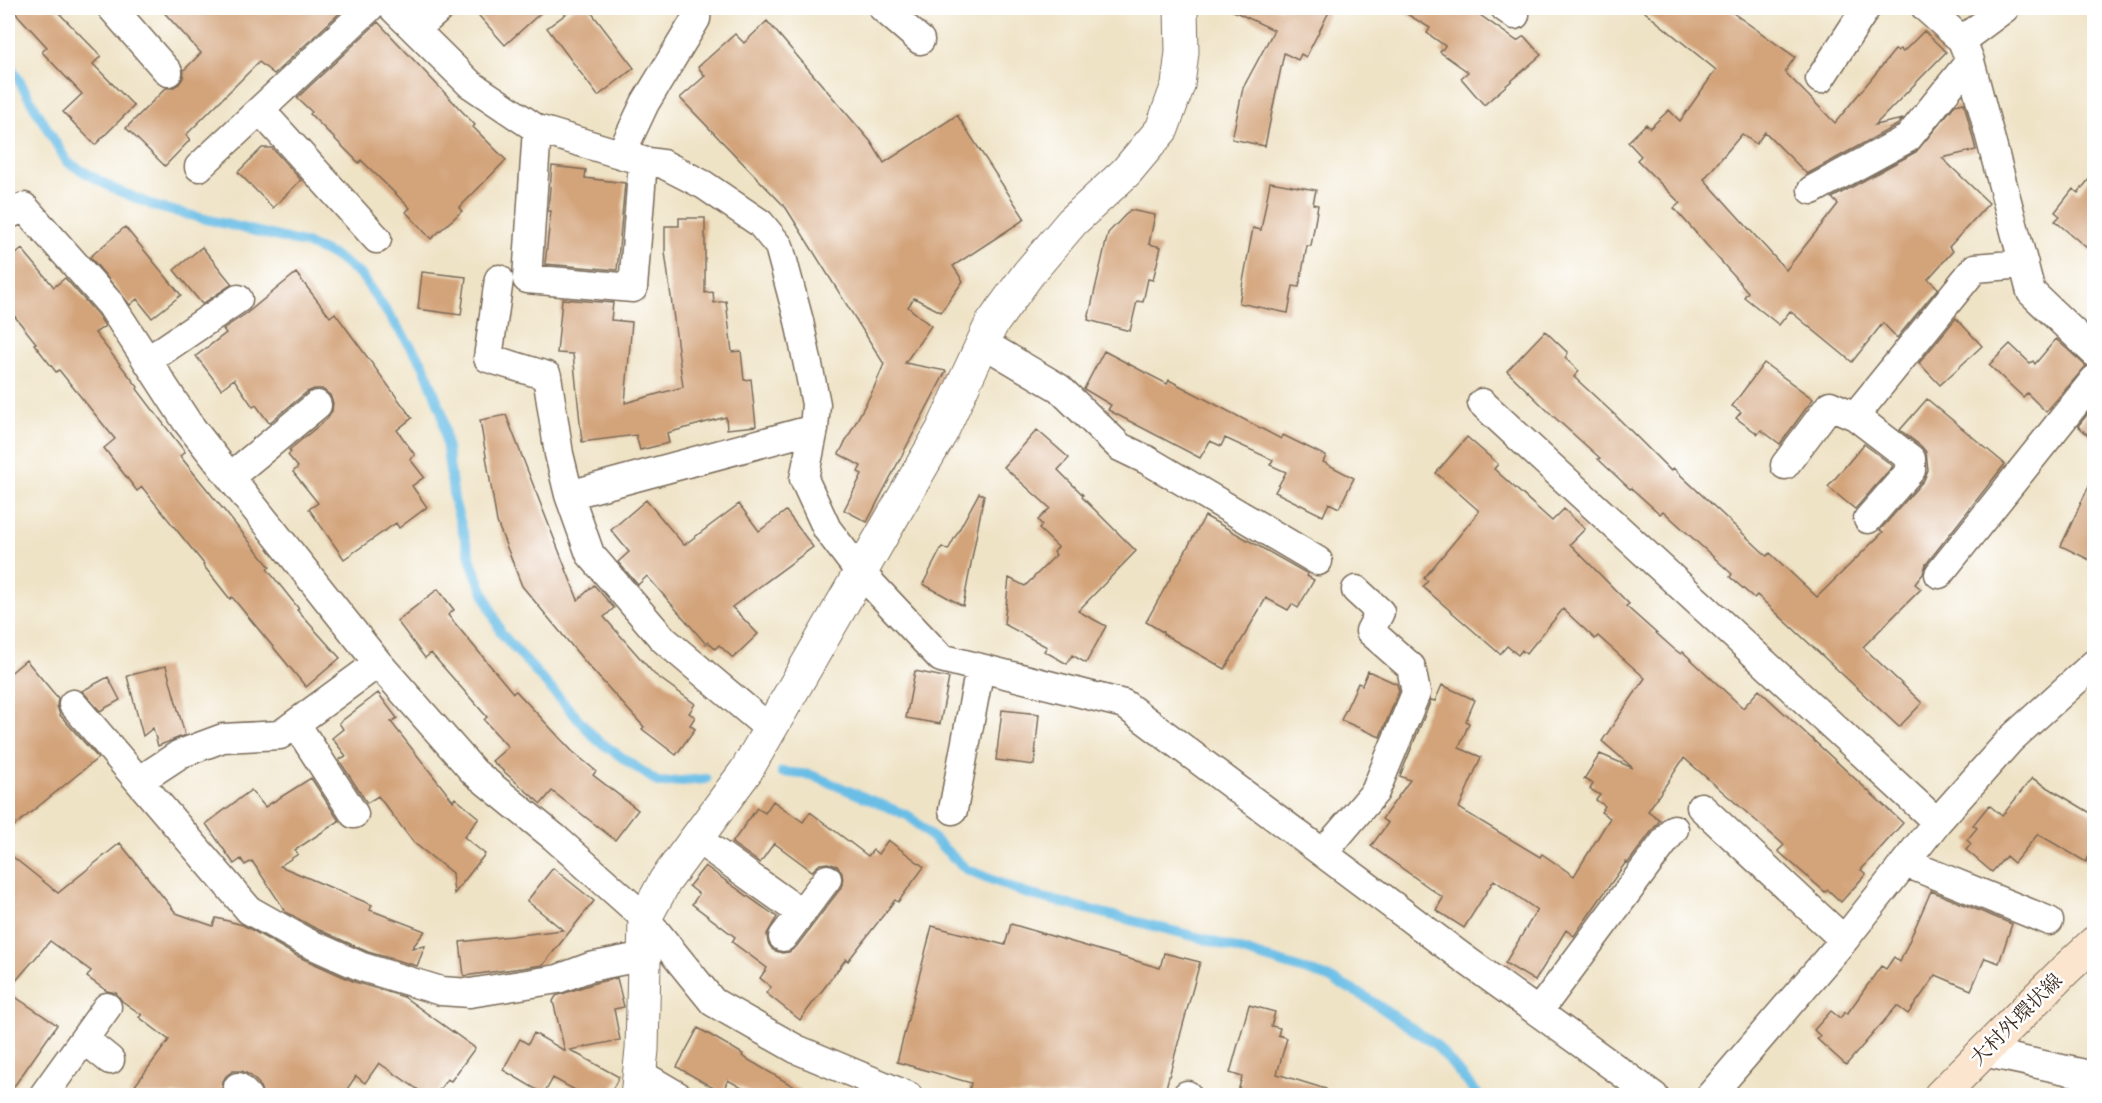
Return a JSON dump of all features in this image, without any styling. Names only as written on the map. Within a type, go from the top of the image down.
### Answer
[{"type":"main road","name":"大村外環状線","points":[[1940,1095],[2094,943]]},
{"type":"street","points":[[112,8],[168,72]]},
{"type":"street","points":[[199,167],[369,8]]},
{"type":"street","points":[[393,8],[470,84],[537,129],[663,164],[704,185],[760,223],[779,246],[799,321],[816,404],[814,429],[804,479],[827,529],[859,571],[941,658],[1124,704],[1538,1012],[1654,1095]]},
{"type":"street","points":[[416,29],[441,8]]},
{"type":"street","points":[[537,129],[527,279],[633,288],[632,157],[645,103],[696,20],[697,8]]},
{"type":"street","points":[[883,8],[920,40]]},
{"type":"street","points":[[678,1095],[638,1084],[645,918],[665,881],[746,771],[859,571],[942,431],[991,325],[1028,274],[1072,222],[1126,172],[1162,129],[1178,85],[1182,52],[1181,8]]},
{"type":"street","points":[[1820,79],[1866,8]]},
{"type":"street","points":[[1926,8],[1966,51],[2031,292],[2094,352]]},
{"type":"street","points":[[1812,190],[1908,138],[1966,51],[2005,8]]},
{"type":"street","points":[[260,110],[377,239]]},
{"type":"street","points":[[8,215],[24,207],[111,305],[187,422],[378,663],[474,772],[554,837],[645,918],[713,1002],[796,1049],[908,1095]]},
{"type":"street","points":[[1855,416],[1975,268],[2024,264]]},
{"type":"street","points":[[499,279],[488,358],[547,376],[559,454],[569,495],[590,554],[663,639],[770,729]]},
{"type":"street","points":[[147,361],[238,299]]},
{"type":"street","points":[[983,343],[1059,388],[1120,447],[1147,460],[1318,561]]},
{"type":"street","points":[[1939,574],[2094,380]]},
{"type":"street","points":[[1482,403],[1937,822]]},
{"type":"street","points":[[230,477],[317,405]]},
{"type":"street","points":[[1785,465],[1830,405],[1855,416],[1911,459],[1911,470],[1868,519]]},
{"type":"street","points":[[569,495],[814,429]]},
{"type":"street","points":[[1323,853],[1375,792],[1416,693],[1411,667],[1370,631],[1380,612],[1356,590]]},
{"type":"street","points":[[139,781],[180,754],[223,738],[280,735],[378,663]]},
{"type":"street","points":[[1710,1095],[1844,940],[1937,822],[2012,739],[2094,664]]},
{"type":"street","points":[[953,810],[980,668]]},
{"type":"street","points":[[73,704],[249,910],[304,941],[362,967],[441,991],[470,993],[558,979],[590,967],[645,956]]},
{"type":"street","points":[[296,724],[354,814]]},
{"type":"street","points":[[1701,807],[1844,940]]},
{"type":"street","points":[[1538,1012],[1674,829]]},
{"type":"street","points":[[696,838],[801,913]]},
{"type":"street","points":[[1906,862],[2049,921]]},
{"type":"street","points":[[783,937],[827,879]]},
{"type":"street","points":[[43,1095],[107,1006]]},
{"type":"street","points":[[84,1039],[110,1060]]},
{"type":"street","points":[[1983,1052],[2094,1076]]},
{"type":"building","points":[[11,8],[54,8],[101,56],[93,64],[134,106],[95,145],[63,112],[82,94],[42,52],[47,47]]},
{"type":"building","points":[[160,8],[345,8],[274,74],[259,62],[186,135],[190,140],[165,166],[126,128],[166,88],[179,84],[184,70],[201,53]]},
{"type":"building","points":[[472,8],[546,8],[505,45]]},
{"type":"building","points":[[574,8],[588,8],[634,68],[598,96],[547,28]]},
{"type":"building","points":[[1227,8],[1331,8],[1306,57],[1301,54],[1298,60],[1284,53],[1265,146],[1232,139],[1243,88],[1274,30]]},
{"type":"building","points":[[1397,8],[1470,8],[1517,41],[1524,36],[1541,55],[1484,105],[1461,78],[1468,72],[1440,52],[1445,46],[1427,33],[1430,28]]},
{"type":"building","points":[[1640,8],[1726,8],[1795,57],[1785,72],[1835,123],[1895,50],[1900,49],[1903,52],[1924,31],[1946,52],[1875,125],[1903,119],[1897,125],[1807,174],[1765,132],[1756,144],[1742,134],[1704,179],[1786,270],[1838,204],[1832,198],[1916,152],[1955,105],[1964,103],[1976,150],[1942,158],[1989,203],[1949,247],[1953,251],[1928,279],[1938,288],[1897,338],[1883,323],[1852,362],[1790,311],[1779,325],[1744,297],[1748,292],[1674,208],[1680,203],[1637,160],[1641,156],[1628,142],[1646,124],[1650,128],[1669,110],[1680,121],[1716,70]]},
{"type":"building","points":[[767,21],[871,142],[884,163],[957,115],[1025,219],[953,266],[963,281],[941,312],[914,298],[908,307],[931,326],[905,363],[946,371],[867,522],[844,510],[862,474],[858,472],[861,466],[839,454],[884,364],[786,208],[680,98],[705,76],[698,67],[735,34],[744,43]]},
{"type":"building","points":[[378,22],[506,160],[459,208],[462,211],[431,239],[406,212],[410,208],[361,160],[359,163],[297,98]]},
{"type":"building","points":[[262,148],[272,148],[301,180],[273,208],[238,172]]},
{"type":"building","points":[[552,166],[586,170],[585,178],[625,183],[617,270],[545,264],[551,211],[548,211]]},
{"type":"building","points":[[2094,173],[2094,254],[2055,221],[2060,216],[2055,212],[2073,189],[2078,193]]},
{"type":"building","points":[[1270,182],[1316,190],[1313,204],[1318,205],[1311,246],[1307,246],[1299,287],[1293,286],[1288,313],[1239,303],[1253,228],[1261,230]]},
{"type":"building","points":[[1130,210],[1155,215],[1149,244],[1161,247],[1153,280],[1148,279],[1143,302],[1137,301],[1130,331],[1088,320],[1108,233]]},
{"type":"building","points":[[679,218],[705,218],[705,293],[713,292],[714,303],[726,301],[732,352],[741,351],[744,380],[751,379],[756,426],[727,429],[726,417],[667,433],[669,443],[640,450],[636,435],[582,442],[573,354],[557,353],[562,299],[613,303],[611,320],[632,322],[625,403],[683,387],[665,252],[665,226],[679,226]]},
{"type":"building","points":[[125,227],[181,295],[152,318],[137,299],[130,305],[90,257]]},
{"type":"building","points":[[202,247],[232,284],[202,304],[174,270]]},
{"type":"building","points":[[22,249],[54,287],[65,278],[98,315],[105,326],[95,333],[185,452],[180,456],[270,567],[267,569],[299,609],[297,610],[340,658],[306,687],[232,597],[230,599],[142,487],[137,491],[104,448],[115,439],[59,370],[56,372],[8,308],[8,261]]},
{"type":"building","points":[[422,272],[466,277],[461,315],[418,309]]},
{"type":"building","points":[[296,273],[330,317],[335,313],[412,418],[397,430],[415,455],[410,459],[424,477],[412,486],[427,507],[399,528],[396,523],[344,559],[309,509],[318,503],[293,472],[298,467],[288,455],[291,452],[289,450],[328,418],[333,403],[330,395],[322,389],[307,392],[269,423],[256,405],[253,407],[234,379],[221,389],[196,356],[226,333],[223,329],[247,313]]},
{"type":"building","points":[[1956,318],[1982,346],[1940,385],[1919,363]]},
{"type":"building","points":[[1545,331],[1568,353],[1565,358],[1579,371],[1574,377],[1671,471],[1673,468],[1767,556],[1770,553],[1817,597],[1883,532],[1880,530],[1924,480],[1928,470],[1926,452],[1900,430],[1927,399],[2005,464],[1926,564],[1923,574],[1915,584],[1921,589],[1863,647],[1922,703],[1899,727],[1757,595],[1754,598],[1730,577],[1732,574],[1663,511],[1660,514],[1630,489],[1507,371]]},
{"type":"building","points":[[2056,339],[2086,366],[2046,412],[2027,393],[2023,397],[1989,365],[2010,344],[2030,363],[2033,361],[2035,364]]},
{"type":"building","points":[[1104,351],[1167,384],[1169,380],[1281,439],[1283,435],[1326,456],[1323,462],[1354,478],[1339,508],[1329,503],[1323,516],[1275,492],[1286,472],[1270,465],[1273,460],[1225,438],[1221,446],[1210,441],[1200,458],[1108,410],[1111,405],[1084,389]]},
{"type":"building","points":[[1764,363],[1813,399],[1780,444],[1761,430],[1758,434],[1736,418],[1741,412],[1732,406]]},
{"type":"building","points":[[2094,406],[2094,440],[2078,426]]},
{"type":"building","points":[[506,415],[578,600],[594,585],[614,608],[604,617],[654,674],[695,704],[689,713],[695,717],[690,725],[695,729],[676,755],[642,729],[644,727],[586,663],[522,586],[497,522],[480,420]]},
{"type":"building","points":[[1037,430],[1069,458],[1058,470],[1136,551],[1078,611],[1106,626],[1086,663],[1072,655],[1067,664],[1044,651],[1047,647],[1004,624],[1009,578],[1025,586],[1056,555],[1054,552],[1058,547],[1039,529],[1042,525],[1038,520],[1050,508],[1004,467]]},
{"type":"building","points":[[1467,437],[1498,464],[1494,469],[1552,521],[1564,509],[1585,529],[1570,544],[1629,604],[1626,606],[1674,649],[1681,654],[1683,652],[1743,708],[1759,690],[1903,823],[1861,870],[1866,874],[1841,902],[1828,890],[1825,892],[1778,851],[1784,845],[1684,758],[1648,811],[1660,820],[1628,863],[1626,862],[1574,936],[1566,930],[1535,981],[1505,963],[1537,910],[1494,880],[1464,928],[1436,910],[1443,898],[1371,846],[1388,823],[1382,819],[1410,780],[1400,776],[1431,700],[1435,701],[1442,685],[1475,700],[1466,721],[1469,723],[1459,748],[1481,757],[1459,808],[1540,857],[1542,854],[1574,876],[1610,818],[1601,812],[1605,806],[1596,800],[1600,795],[1590,789],[1593,784],[1584,779],[1600,754],[1633,768],[1602,741],[1645,678],[1598,636],[1595,639],[1563,609],[1526,654],[1522,650],[1518,655],[1507,646],[1500,654],[1423,587],[1428,581],[1424,578],[1478,513],[1478,510],[1436,473]]},
{"type":"building","points":[[1864,444],[1893,466],[1855,509],[1828,487]]},
{"type":"building","points":[[2094,475],[2094,562],[2061,546]]},
{"type":"building","points":[[979,493],[984,495],[963,606],[923,584],[942,547],[948,550]]},
{"type":"building","points":[[646,500],[684,545],[739,504],[759,531],[786,511],[813,547],[732,607],[758,634],[733,658],[719,645],[715,649],[708,642],[706,644],[647,576],[638,585],[618,562],[629,552],[611,530]]},
{"type":"building","points":[[1205,516],[1308,574],[1307,576],[1314,580],[1298,608],[1292,604],[1288,610],[1266,598],[1225,669],[1146,622]]},
{"type":"building","points":[[438,589],[454,610],[448,615],[513,693],[516,691],[572,751],[596,771],[593,775],[638,810],[615,840],[552,791],[541,804],[492,761],[508,747],[484,720],[487,717],[431,653],[425,658],[397,621]]},
{"type":"building","points":[[26,660],[58,698],[57,706],[60,715],[98,758],[8,831],[8,675]]},
{"type":"building","points":[[166,666],[185,735],[158,746],[153,728],[143,736],[127,676]]},
{"type":"building","points":[[915,671],[949,678],[940,724],[906,718]]},
{"type":"building","points":[[1368,671],[1397,684],[1399,691],[1380,737],[1341,720],[1358,683],[1362,685]]},
{"type":"building","points":[[108,677],[120,700],[100,711],[82,691]]},
{"type":"building","points":[[378,693],[397,718],[391,722],[453,801],[455,798],[479,818],[464,837],[485,854],[454,894],[452,873],[414,843],[378,796],[367,803],[339,760],[346,756],[332,738],[343,729],[339,723]]},
{"type":"building","points":[[1002,710],[1039,714],[1034,765],[996,760]]},
{"type":"building","points":[[311,778],[339,821],[295,850],[298,854],[280,866],[372,905],[370,910],[425,931],[412,948],[425,946],[417,966],[368,952],[286,912],[252,861],[245,865],[241,859],[234,864],[206,824],[251,790],[265,807]]},
{"type":"building","points":[[2032,778],[2094,815],[2094,846],[2086,862],[2038,834],[2014,863],[2006,856],[1992,872],[1966,850],[1971,844],[1967,840],[1977,828],[1973,825],[1989,805],[2002,816]]},
{"type":"building","points":[[773,801],[803,822],[810,812],[868,856],[873,850],[878,854],[888,840],[924,867],[898,902],[895,900],[848,961],[846,959],[800,1020],[766,993],[771,987],[760,978],[767,968],[732,942],[735,937],[692,904],[699,894],[689,886],[705,866],[777,917],[767,934],[768,943],[773,950],[782,953],[789,952],[796,947],[840,889],[843,882],[842,873],[837,866],[828,863],[820,864],[812,871],[774,843],[760,863],[732,843],[757,808],[765,813]]},
{"type":"building","points":[[120,843],[176,913],[213,926],[216,918],[243,925],[297,956],[355,982],[404,997],[475,1048],[451,1081],[447,1079],[436,1095],[426,1095],[379,1063],[365,1083],[356,1076],[343,1095],[263,1095],[259,1084],[250,1075],[242,1071],[233,1071],[222,1083],[224,1095],[128,1095],[169,1040],[139,1017],[142,1015],[122,1001],[116,993],[107,991],[87,977],[91,971],[50,941],[8,990],[8,853],[58,893]]},
{"type":"building","points":[[553,868],[594,901],[543,965],[464,976],[460,942],[563,930],[527,901]]},
{"type":"building","points":[[1931,891],[2012,924],[1999,963],[1985,958],[1971,990],[1936,975],[1908,1014],[1897,1006],[1846,1065],[1817,1039],[1820,1036],[1814,1030],[1831,1011],[1840,1018],[1845,1012],[1847,1014],[1881,966],[1886,969],[1894,957],[1900,962]]},
{"type":"building","points":[[1011,924],[1160,968],[1164,953],[1200,962],[1164,1095],[968,1095],[971,1083],[897,1062],[932,926],[1005,945]]},
{"type":"building","points":[[617,978],[624,1007],[614,1009],[620,1040],[570,1050],[619,1077],[609,1095],[584,1095],[553,1078],[544,1094],[503,1070],[520,1039],[528,1044],[534,1033],[565,1051],[553,1001],[556,996]]},
{"type":"building","points":[[8,992],[57,1025],[8,1095]]},
{"type":"building","points":[[1249,1005],[1275,1012],[1271,1026],[1280,1028],[1278,1035],[1287,1038],[1277,1074],[1326,1089],[1325,1095],[1237,1095],[1242,1077],[1230,1073]]},
{"type":"building","points":[[698,1028],[808,1095],[754,1095],[728,1080],[722,1093],[677,1067]]},
{"type":"waterway","points":[[8,62],[67,162],[114,189],[157,207],[307,244],[333,255],[361,275],[423,364],[442,413],[454,500],[473,567],[501,633],[597,740],[659,783],[706,779]]},
{"type":"waterway","points":[[782,772],[811,775],[909,816],[966,869],[1024,893],[1201,938],[1327,977],[1364,996],[1436,1045],[1479,1096]]}]
